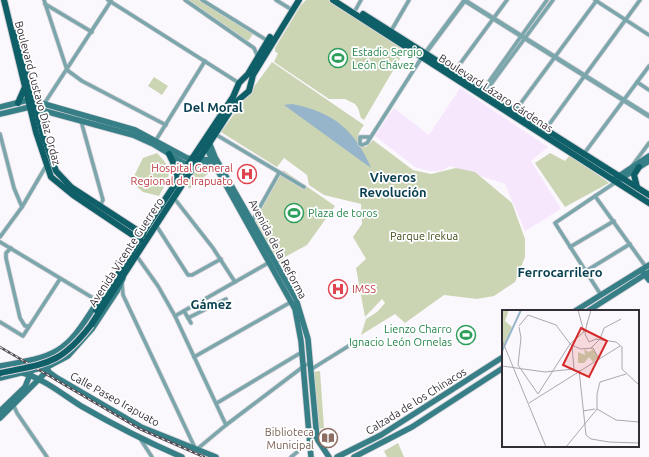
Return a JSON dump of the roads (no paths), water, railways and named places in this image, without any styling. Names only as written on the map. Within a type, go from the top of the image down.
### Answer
[{"type":"main road","name":"Boulevard Gustavo Díaz Ordaz","points":[[4,0],[25,86],[31,100]]},
{"type":"main road","name":"Boulevard Gustavo Díaz Ordaz","points":[[7,0],[46,166],[55,182],[142,237]]},
{"type":"main road","points":[[292,5],[300,0]]},
{"type":"main road","name":"Boulevard Lázaro Cárdenas","points":[[333,0],[423,55],[649,203]]},
{"type":"main road","name":"Boulevard Lázaro Cárdenas","points":[[340,0],[391,31],[423,55],[485,90],[584,155],[616,180],[637,187],[649,194]]},
{"type":"main road","name":"Avenida Vicente Guerrero","points":[[207,143],[234,97],[239,83],[244,78],[292,5]]},
{"type":"main road","name":"Avenida Vicente Guerrero","points":[[122,276],[142,237],[173,189],[215,134],[236,102],[249,91],[252,84],[253,74],[292,5]]},
{"type":"main road","points":[[244,78],[252,84]]},
{"type":"main road","points":[[18,103],[25,86]]},
{"type":"main road","points":[[236,90],[243,96]]},
{"type":"main road","points":[[0,106],[31,100],[135,130],[156,140],[193,162],[208,160],[212,162]]},
{"type":"main road","name":"Boulevard Gustavo Díaz Ordaz","points":[[33,108],[56,171],[71,187],[142,237]]},
{"type":"main road","points":[[0,114],[33,108],[133,134],[169,154],[193,162],[207,164],[220,170]]},
{"type":"main road","name":"Avenida de la Reforma","points":[[207,143],[212,162],[220,170],[253,221],[272,261],[274,273],[293,300],[299,323],[304,366],[318,442],[329,457]]},
{"type":"main road","name":"Avenida de la Reforma","points":[[207,143],[249,227],[281,272],[308,339],[310,363],[311,457]]},
{"type":"main road","points":[[169,154],[174,162],[176,177],[173,189]]},
{"type":"main road","points":[[616,180],[631,167],[649,156]]},
{"type":"main road","points":[[616,180],[649,161]]},
{"type":"main road","name":"Avenida Vicente Guerrero","points":[[0,374],[54,360],[67,352],[89,324],[174,198],[193,162]]},
{"type":"main road","points":[[637,187],[634,175],[639,167]]},
{"type":"main road","points":[[647,270],[649,280]]},
{"type":"main road","points":[[577,310],[647,270]]},
{"type":"main road","points":[[589,310],[647,270]]},
{"type":"main road","points":[[274,273],[281,272]]},
{"type":"main road","points":[[0,366],[48,356],[72,340],[98,301],[122,276]]},
{"type":"main road","points":[[0,378],[44,370],[75,349],[92,329],[122,276]]},
{"type":"main road","name":"Avenida Vicente Guerrero","points":[[0,369],[53,357],[65,349],[89,324]]},
{"type":"main road","points":[[301,341],[308,339]]},
{"type":"main road","points":[[48,356],[48,360],[54,364]]},
{"type":"main road","name":"Calzada de los Chinacos","points":[[340,456],[371,441],[502,358]]},
{"type":"main road","points":[[0,418],[24,387],[31,373],[32,360]]},
{"type":"main road","name":"Calle Paseo Irapuato","points":[[32,360],[57,378],[141,427],[216,457]]},
{"type":"main road","points":[[20,362],[23,373],[24,387]]},
{"type":"main road","points":[[54,364],[54,371],[57,378]]},
{"type":"main road","name":"Calzada de los Chinacos","points":[[354,457],[412,427],[502,369]]},
{"type":"main road","points":[[0,410],[10,405],[38,378],[44,370]]},
{"type":"main road","name":"Calle Paseo Irapuato","points":[[31,373],[80,405],[141,440],[182,457]]},
{"type":"main road","points":[[465,382],[470,389]]},
{"type":"main road","points":[[371,441],[374,447]]},
{"type":"main road","points":[[325,450],[340,456]]},
{"type":"street","points":[[185,0],[254,48],[258,57]]},
{"type":"street","points":[[202,0],[268,41]]},
{"type":"street","points":[[276,0],[292,5]]},
{"type":"street","points":[[356,9],[361,0]]},
{"type":"street","points":[[391,31],[409,0]]},
{"type":"street","points":[[370,137],[423,55],[465,0],[649,116]]},
{"type":"street","points":[[454,72],[507,0]]},
{"type":"street","points":[[524,36],[547,0]]},
{"type":"street","points":[[485,90],[524,36],[553,0]]},
{"type":"street","points":[[515,111],[556,57],[596,0],[649,35]]},
{"type":"street","points":[[545,130],[586,76],[640,0]]},
{"type":"street","points":[[44,104],[92,32],[110,1],[239,83]]},
{"type":"street","points":[[44,2],[92,32]]},
{"type":"street","points":[[44,2],[67,70],[82,81],[166,125]]},
{"type":"street","points":[[156,140],[205,60]]},
{"type":"street","points":[[584,155],[649,66]]},
{"type":"street","points":[[637,82],[649,90]]},
{"type":"street","points":[[81,121],[103,200],[100,206]]},
{"type":"street","points":[[0,134],[14,188],[22,207]]},
{"type":"street","points":[[215,134],[304,187]]},
{"type":"street","points":[[631,167],[649,143]]},
{"type":"street","points":[[0,237],[22,207],[46,166]]},
{"type":"street","points":[[249,227],[279,173]]},
{"type":"street","points":[[601,295],[555,223],[616,180]]},
{"type":"street","points":[[595,196],[647,270]]},
{"type":"street","points":[[174,198],[221,259],[235,282]]},
{"type":"street","points":[[570,247],[614,222]]},
{"type":"street","points":[[156,225],[186,273],[190,276],[221,259]]},
{"type":"street","points":[[0,242],[98,301]]},
{"type":"street","points":[[586,271],[630,244]]},
{"type":"street","points":[[11,248],[6,253],[6,258],[20,318],[25,326],[30,326]]},
{"type":"street","points":[[136,255],[158,286],[175,316],[226,425]]},
{"type":"street","points":[[175,316],[272,261]]},
{"type":"street","points":[[122,276],[123,295],[196,450],[226,425],[310,363]]},
{"type":"street","points":[[0,322],[23,336],[60,279]]},
{"type":"street","points":[[188,318],[226,299]]},
{"type":"street","points":[[194,356],[293,300]]},
{"type":"street","points":[[184,311],[191,323]]},
{"type":"street","points":[[310,370],[355,342]]},
{"type":"street","points":[[217,403],[302,352]]},
{"type":"street","points":[[10,405],[47,457]]},
{"type":"street","points":[[291,457],[317,436]]},
{"type":"street","points":[[141,440],[152,457]]},
{"type":"water","points":[[292,104],[307,107],[319,112],[341,125],[358,143],[371,168],[284,105]]},
{"type":"railway","points":[[0,347],[140,429],[204,457]]},
{"type":"place","name":"Estadio Sergio León Chávez","points":[[338,58]]},
{"type":"place","name":"Hospital General Regional de Irapuato","points":[[247,174]]},
{"type":"place","name":"Plaza de toros","points":[[294,213]]},
{"type":"place","name":"IMSS","points":[[338,289]]},
{"type":"place","name":"Lienzo Charro Ignacio León Ornelas","points":[[466,335]]},
{"type":"place","name":"Biblioteca Municipal","points":[[328,438]]},
{"type":"district","name":"Del Moral","points":[[213,107]]},
{"type":"district","name":"Viveros Revolución","points":[[393,184]]},
{"type":"district","name":"Ferrocarrilero","points":[[560,272]]},
{"type":"district","name":"Gámez","points":[[211,304]]},
{"type":"park label","name":"Parque Irekua","points":[[424,236]]}]
